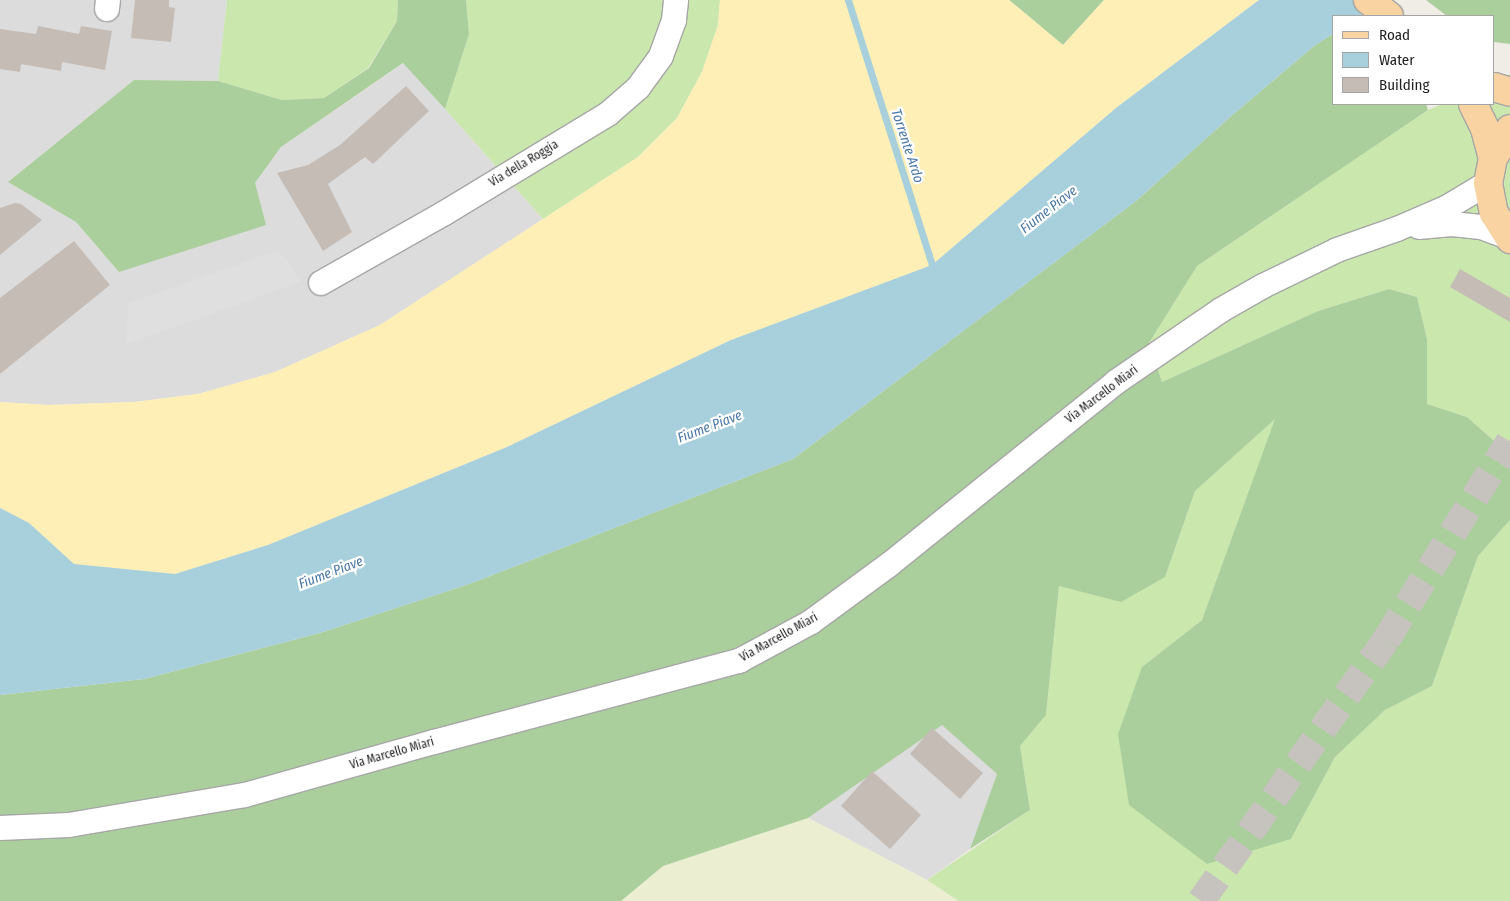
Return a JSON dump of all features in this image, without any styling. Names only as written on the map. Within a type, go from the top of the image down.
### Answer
[{"type":"main road","points":[[1368,0],[1388,15]]},
{"type":"main road","points":[[1495,87],[1510,92]]},
{"type":"main road","points":[[1473,105],[1485,129],[1490,170]]},
{"type":"main road","name":"Via Marcello Miari","points":[[1509,238],[1494,213],[1490,170],[1510,128]]},
{"type":"street","name":"Via della Roggia","points":[[321,283],[443,214],[608,114],[638,88],[661,56],[674,20],[676,0]]},
{"type":"street","name":"Via Marcello Miari","points":[[0,828],[69,825],[245,795],[434,742],[739,661],[811,622],[890,564],[1116,382],[1221,310],[1263,286],[1338,250],[1397,229],[1446,208],[1490,170]]},
{"type":"street","name":"Via Marcello Miari","points":[[1397,229],[1452,224],[1481,227],[1509,238]]},
{"type":"shaded area","points":[[0,0],[227,0],[218,81],[134,80],[8,182],[76,222],[119,272],[255,183],[281,147],[404,63],[543,219],[380,325],[275,372],[198,394],[134,402],[48,405],[0,402]]},
{"type":"shaded area","points":[[278,250],[303,281],[125,345],[129,303]]},
{"type":"shaded area","points":[[942,724],[997,774],[970,849],[927,880],[808,818]]},
{"type":"green space","points":[[227,0],[398,0],[397,21],[368,68],[324,98],[282,100],[218,81]]},
{"type":"green space","points":[[398,0],[466,0],[469,34],[445,109],[403,63],[281,147],[255,183],[266,225],[119,272],[76,222],[8,182],[134,80],[218,81],[282,100],[324,98],[369,68],[397,21]]},
{"type":"green space","points":[[466,0],[720,0],[718,25],[702,72],[677,118],[638,157],[543,219],[445,109],[469,34]]},
{"type":"green space","points":[[1009,0],[1104,0],[1063,45]]},
{"type":"green space","points":[[1426,0],[1510,0],[1510,44],[1495,42],[1495,15],[1446,15]]},
{"type":"green space","points":[[1332,34],[1332,105],[1426,105],[1428,110],[1197,266],[1149,343],[1162,382],[1318,311],[1389,289],[1417,297],[1427,339],[1427,404],[1467,417],[1510,455],[1510,520],[1478,556],[1432,686],[1385,710],[1335,757],[1291,839],[1207,864],[1129,805],[1118,734],[1142,667],[1202,620],[1275,419],[1195,491],[1165,577],[1121,602],[1059,586],[1046,715],[1020,746],[1030,810],[970,849],[997,774],[942,725],[808,818],[663,866],[621,901],[0,901],[0,695],[144,679],[320,633],[469,584],[793,459],[1136,201],[1229,118],[1314,46]]},
{"type":"green space","points":[[1510,74],[1510,455],[1467,417],[1427,404],[1427,339],[1417,297],[1389,289],[1318,311],[1162,382],[1149,343],[1197,266],[1428,110],[1440,105],[1495,105],[1495,81]]},
{"type":"green space","points":[[1276,418],[1202,620],[1142,667],[1291,839],[1335,757],[1385,710],[1432,686],[1478,556],[1510,520],[1510,901],[959,901],[927,880],[1030,810],[1020,746],[1046,715],[1059,586],[1121,601],[1165,577],[1195,491]]},
{"type":"green space","points":[[808,818],[927,880],[959,901],[621,901],[663,866]]},
{"type":"sand","points":[[720,0],[1009,0],[1063,45],[1104,0],[1259,0],[1116,108],[932,265],[731,340],[507,447],[268,545],[175,574],[74,564],[29,523],[0,508],[0,402],[48,405],[134,402],[198,394],[275,372],[380,325],[638,157],[677,118],[702,72],[718,25]]},
{"type":"water","name":"Fiume Piave","points":[[1259,0],[1383,0],[1360,15],[1332,15],[1332,34],[1314,46],[1229,118],[1136,201],[793,459],[469,584],[320,633],[144,679],[0,695],[0,508],[29,523],[74,564],[175,574],[268,545],[507,447],[731,340],[932,265],[1116,108]]},
{"type":"building","points":[[135,0],[169,0],[169,7],[175,8],[171,42],[131,38]]},
{"type":"building","points":[[38,26],[79,34],[81,26],[112,31],[105,70],[62,62],[61,71],[21,64],[20,72],[0,69],[0,29],[36,34]]},
{"type":"building","points":[[406,86],[429,111],[373,164],[365,157],[328,184],[352,232],[323,251],[277,173],[308,165],[340,145]]},
{"type":"building","points":[[15,203],[21,204],[42,220],[0,255],[0,208]]},
{"type":"building","points":[[74,241],[110,285],[0,374],[0,298]]},
{"type":"building","points":[[1460,269],[1510,298],[1510,322],[1450,287]]},
{"type":"building","points":[[932,728],[983,773],[960,799],[910,754]]},
{"type":"building","points":[[872,771],[921,815],[890,849],[841,806]]},
{"type":"waterway","name":"Torrente Ardo","points":[[848,0],[932,265],[940,267]]},
{"type":"tunnel","points":[[1201,901],[1386,640],[1510,441]]}]
